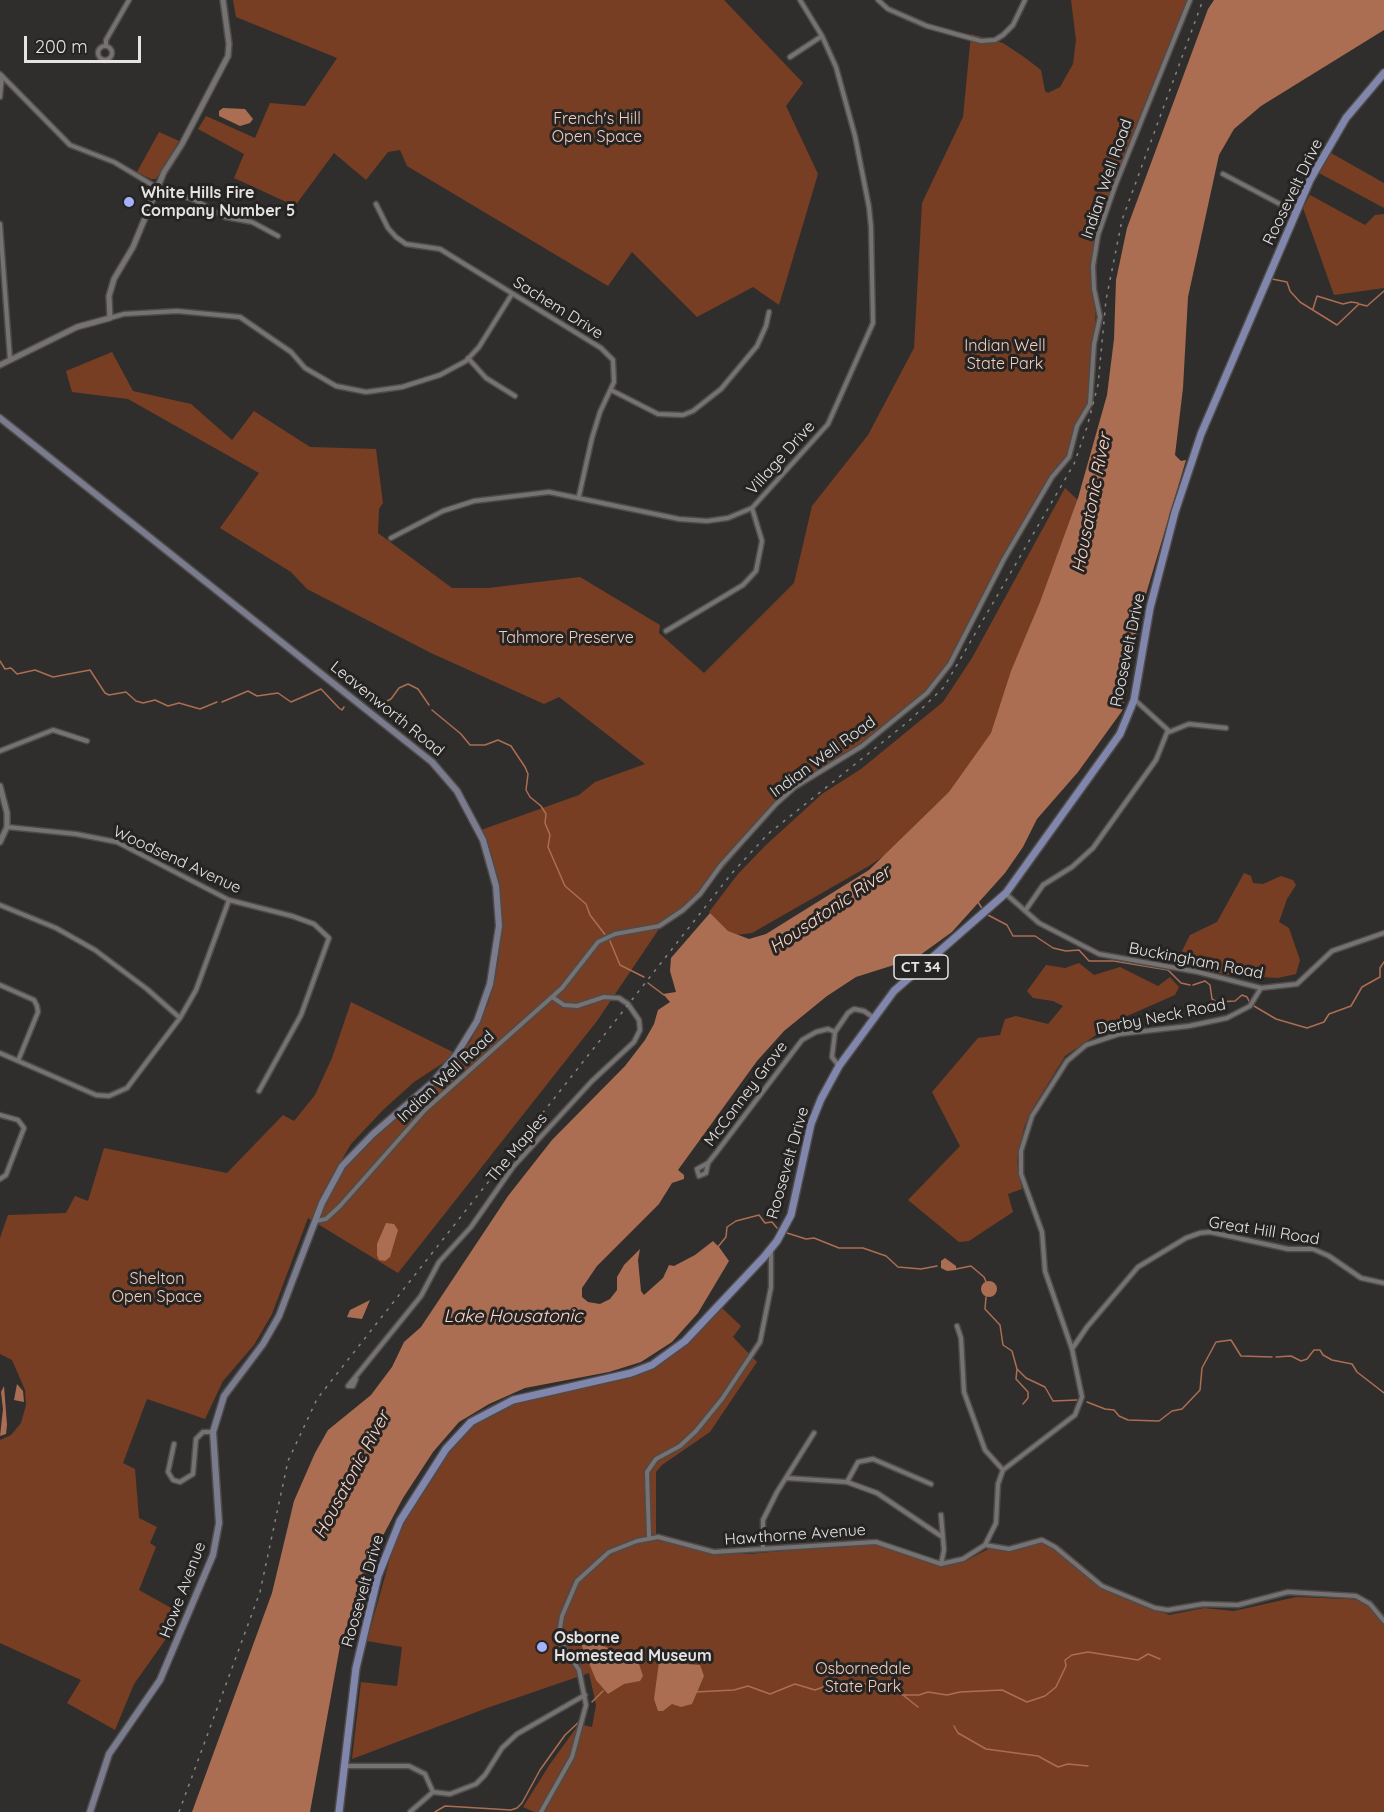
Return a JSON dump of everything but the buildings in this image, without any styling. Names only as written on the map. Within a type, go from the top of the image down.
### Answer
[{"type":"main road","name":"Roosevelt Drive","points":[[339,1812],[360,1642],[389,1544],[415,1496],[458,1434],[480,1416],[513,1400],[620,1376],[652,1365],[685,1341],[771,1250],[791,1215],[811,1124],[821,1099],[840,1066],[873,1018],[902,984],[1006,893],[1110,750],[1124,726],[1134,700],[1150,608],[1185,480],[1205,424],[1320,161],[1360,99],[1384,73]]},
{"type":"main road","name":"Leavenworth Road","points":[[0,418],[420,752],[457,791],[483,840],[496,886],[499,926],[495,962],[484,1005],[462,1046],[446,1068],[351,1155],[334,1179],[284,1305]]},
{"type":"main road","name":"Howe Avenue","points":[[90,1812],[109,1754],[160,1680],[213,1555],[219,1523],[213,1432],[224,1396],[263,1344],[284,1305]]},
{"type":"street","points":[[106,46],[106,40],[129,0]]},
{"type":"street","points":[[110,318],[110,296],[114,279],[133,247],[156,187],[182,144],[228,56],[229,44],[223,0]]},
{"type":"street","name":"Village Drive","points":[[391,538],[443,511],[474,501],[549,492],[693,520],[728,518],[752,508],[828,424],[858,360],[874,313],[870,211],[866,186],[836,67],[822,36],[800,0]]},
{"type":"street","points":[[878,0],[888,9],[927,26],[981,41],[995,40],[1003,35],[1013,25],[1025,0]]},
{"type":"street","name":"Indian Well Road","points":[[316,1220],[326,1219],[340,1206],[425,1110],[552,998],[574,974],[595,944],[606,937],[659,926],[682,910],[700,894],[721,865],[776,804],[795,787],[862,746],[927,693],[950,664],[1004,559],[1052,477],[1069,457],[1079,419],[1090,404],[1094,344],[1100,317],[1094,289],[1093,266],[1098,235],[1140,119],[1190,0]]},
{"type":"street","points":[[790,57],[822,36]]},
{"type":"street","points":[[1,75],[69,145],[114,162],[156,187],[195,200],[225,217],[252,222],[278,236]]},
{"type":"street","points":[[0,98],[1,75]]},
{"type":"street","points":[[1223,174],[1296,212]]},
{"type":"street","name":"Sachem Drive","points":[[376,204],[396,237],[406,244],[440,249],[491,278],[512,294],[601,348],[613,360],[616,371],[592,438],[579,496]]},
{"type":"street","points":[[0,224],[10,359]]},
{"type":"street","points":[[0,365],[77,327],[124,314],[177,311],[240,316],[291,352],[305,368],[336,386],[366,392],[402,387],[440,375],[468,358],[479,346],[512,294]]},
{"type":"street","points":[[610,390],[658,414],[682,415],[693,411],[721,389],[757,346],[769,312]]},
{"type":"street","points":[[468,358],[486,378],[515,396]]},
{"type":"street","points":[[666,631],[743,585],[756,571],[762,542],[752,508]]},
{"type":"street","points":[[1134,700],[1161,721],[1168,732]]},
{"type":"street","points":[[1025,911],[1043,885],[1072,867],[1099,841],[1151,769],[1168,732],[1189,724],[1226,728]]},
{"type":"street","points":[[0,751],[53,730],[87,741]]},
{"type":"street","points":[[0,786],[6,805],[7,827],[0,842]]},
{"type":"street","name":"Woodsend Avenue","points":[[7,827],[76,834],[117,842],[229,900],[314,924],[329,939],[301,1015],[259,1090]]},
{"type":"street","name":"Buckingham Road","points":[[1006,893],[1047,927],[1099,954],[1198,972],[1261,988],[1298,984],[1338,947],[1384,933]]},
{"type":"street","points":[[0,1053],[96,1095],[118,1093],[132,1083],[180,1018],[208,961],[229,900]]},
{"type":"street","points":[[0,905],[56,928],[95,950],[147,988],[180,1018]]},
{"type":"street","points":[[0,985],[34,1000],[37,1006],[38,1012],[18,1060]]},
{"type":"street","name":"Derby Neck Road","points":[[1003,1470],[1071,1418],[1080,1408],[1082,1390],[1072,1349],[1046,1277],[1042,1232],[1021,1174],[1021,1151],[1032,1116],[1067,1062],[1086,1045],[1119,1034],[1189,1026],[1227,1018],[1250,1006],[1261,988]]},
{"type":"street","name":"The Maples","points":[[356,1379],[421,1296],[439,1262],[471,1227],[513,1167],[592,1081],[621,1057],[634,1042],[640,1030],[639,1020],[628,1004],[619,998],[604,997],[577,1006],[564,1005],[552,998]]},
{"type":"street","points":[[840,1066],[832,1057],[835,1032],[848,1013],[854,1009],[864,1011],[873,1018]]},
{"type":"street","name":"McConney Grove","points":[[708,1163],[802,1040],[816,1032],[828,1029],[835,1032]]},
{"type":"street","points":[[0,1115],[18,1120],[24,1128],[6,1174],[0,1179]]},
{"type":"street","name":"Great Hill Road","points":[[1072,1349],[1087,1327],[1138,1267],[1186,1238],[1200,1233],[1220,1234],[1288,1249],[1313,1249],[1329,1256],[1361,1278],[1384,1283]]},
{"type":"street","points":[[649,1537],[647,1472],[656,1459],[681,1446],[696,1431],[760,1342],[771,1287],[771,1250]]},
{"type":"street","points":[[941,1515],[944,1550],[942,1564],[963,1559],[985,1545],[996,1523],[998,1484],[1003,1470],[985,1449],[964,1392],[961,1338],[957,1326]]},
{"type":"street","points":[[174,1444],[168,1472],[173,1480],[180,1482],[193,1474],[196,1439],[203,1432],[213,1432]]},
{"type":"street","points":[[763,1547],[763,1520],[814,1433]]},
{"type":"street","points":[[847,1482],[858,1461],[873,1459],[931,1484]]},
{"type":"street","points":[[786,1478],[847,1482],[877,1493],[941,1536]]},
{"type":"street","name":"Hawthorne Avenue","points":[[541,1812],[572,1757],[585,1717],[585,1695],[579,1670],[564,1647],[559,1634],[570,1594],[577,1581],[609,1552],[649,1537],[671,1538],[714,1552],[763,1547],[876,1542],[942,1564]]},
{"type":"street","points":[[985,1545],[1009,1549],[1041,1540],[1065,1554],[1102,1586],[1155,1608],[1168,1610],[1203,1604],[1238,1605],[1288,1592],[1356,1596],[1370,1604],[1384,1621]]},
{"type":"street","points":[[410,1812],[433,1792],[450,1794],[476,1784],[485,1775],[502,1748],[517,1734],[585,1695]]},
{"type":"street","points":[[346,1766],[409,1766],[425,1774],[433,1792]]},
{"type":"green space","name":"French's Hill Open Space","points":[[233,0],[724,0],[803,83],[786,106],[818,174],[779,305],[753,287],[697,317],[632,252],[608,286],[407,166],[400,150],[388,152],[366,180],[334,153],[295,206],[234,178],[244,154],[198,129],[206,116],[255,138],[270,103],[305,106],[337,58],[236,17]]},
{"type":"green space","points":[[1071,0],[1190,0],[1123,164],[1096,243],[1095,383],[1070,456],[1047,486],[991,585],[951,664],[939,682],[882,730],[841,762],[784,798],[702,893],[682,913],[661,926],[597,1021],[398,1273],[308,1218],[272,1314],[254,1345],[223,1381],[205,1419],[147,1399],[123,1463],[135,1469],[139,1518],[157,1527],[150,1543],[156,1547],[139,1590],[173,1609],[168,1636],[134,1684],[115,1730],[67,1703],[81,1680],[0,1643],[0,1440],[11,1435],[21,1423],[26,1405],[25,1390],[12,1360],[0,1354],[0,1238],[8,1215],[66,1213],[75,1196],[88,1201],[104,1148],[227,1173],[283,1115],[294,1121],[315,1095],[332,1058],[351,1002],[457,1054],[414,1082],[383,1110],[351,1144],[337,1168],[408,1102],[441,1079],[471,1040],[488,1004],[498,963],[502,920],[496,874],[481,830],[579,795],[595,782],[645,764],[559,697],[544,704],[431,653],[307,589],[291,572],[220,528],[259,473],[128,399],[72,392],[66,371],[112,352],[133,391],[191,404],[232,440],[254,411],[310,447],[376,449],[383,503],[379,509],[378,533],[452,588],[488,588],[580,577],[660,625],[659,633],[704,673],[794,583],[812,506],[868,435],[914,348],[922,203],[963,117],[971,34],[1003,43],[1041,70],[1045,91],[1048,93],[1060,87],[1073,64],[1076,40]]},
{"type":"green space","points":[[159,132],[179,141],[156,179],[151,179],[137,172]]},
{"type":"green space","points":[[1331,153],[1384,183],[1384,208],[1319,173]]},
{"type":"green space","points":[[1310,195],[1365,225],[1375,215],[1384,214],[1384,288],[1334,295],[1303,208]]},
{"type":"green space","points":[[1065,488],[1080,502],[990,749],[903,843],[869,866],[752,933],[735,935],[723,929],[709,912],[738,874],[766,845],[822,794],[861,769],[943,702],[972,658]]},
{"type":"green space","points":[[1244,873],[1251,876],[1253,883],[1263,884],[1281,876],[1293,880],[1296,885],[1287,899],[1279,922],[1289,928],[1300,960],[1296,974],[1278,978],[1228,975],[1189,966],[1180,955],[1190,935],[1217,922]]},
{"type":"green space","points":[[1079,963],[1094,975],[1120,967],[1158,986],[1170,977],[1179,987],[1175,995],[1120,1019],[1065,1056],[1030,1113],[1024,1128],[1017,1161],[1022,1189],[1008,1194],[1013,1212],[969,1241],[959,1242],[908,1200],[960,1146],[932,1092],[978,1038],[1000,1035],[1005,1019],[1016,1016],[1048,1024],[1063,1006],[1053,1001],[1033,998],[1027,991],[1046,965],[1065,968]]},
{"type":"green space","name":"Osbornedale State Park","points":[[722,1308],[741,1326],[733,1337],[757,1362],[710,1432],[662,1465],[656,1472],[656,1540],[720,1552],[750,1554],[876,1542],[952,1564],[964,1562],[992,1547],[1019,1550],[1048,1540],[1061,1547],[1108,1588],[1169,1615],[1204,1608],[1234,1611],[1296,1597],[1371,1600],[1384,1615],[1384,1812],[534,1812],[523,1807],[550,1764],[579,1724],[592,1727],[596,1705],[589,1673],[487,1708],[352,1759],[361,1682],[397,1686],[402,1647],[367,1641],[396,1537],[439,1465],[471,1427],[496,1409],[517,1400],[636,1371],[681,1346]]},
{"type":"water","name":"Lake Housatonic","points":[[1214,0],[1384,0],[1384,30],[1261,106],[1234,129],[1219,155],[1188,297],[1183,388],[1175,455],[1181,461],[1186,460],[1140,614],[1122,711],[1078,772],[1037,819],[1023,847],[1005,873],[952,932],[916,958],[856,977],[827,996],[784,1031],[757,1061],[678,1170],[684,1175],[684,1179],[672,1183],[659,1204],[597,1266],[582,1288],[582,1297],[588,1302],[600,1304],[610,1299],[617,1290],[617,1277],[624,1265],[640,1249],[638,1260],[641,1291],[644,1295],[663,1278],[669,1265],[674,1266],[695,1255],[713,1241],[719,1247],[729,1261],[698,1313],[672,1342],[641,1362],[609,1372],[525,1388],[489,1404],[459,1422],[433,1452],[403,1498],[378,1545],[340,1646],[310,1812],[192,1812],[272,1593],[294,1501],[315,1453],[328,1430],[371,1395],[392,1367],[404,1342],[421,1327],[508,1196],[552,1140],[625,1066],[645,1040],[654,1024],[658,1010],[670,1002],[663,994],[676,992],[670,971],[671,958],[710,913],[728,931],[749,939],[766,934],[869,870],[949,792],[991,733],[1011,671],[1040,602],[1078,498],[1107,395],[1114,339],[1116,280],[1127,228],[1208,9]]},
{"type":"water","points":[[223,108],[245,109],[253,119],[250,123],[240,126],[219,116],[219,111]]},
{"type":"water","points":[[386,1223],[394,1224],[398,1230],[390,1257],[385,1261],[379,1260],[377,1244]]},
{"type":"water","points":[[945,1258],[956,1266],[956,1270],[947,1271],[941,1268],[941,1261]]},
{"type":"water","points":[[989,1281],[997,1289],[989,1297],[981,1289]]},
{"type":"water","points":[[370,1300],[362,1319],[347,1317],[350,1310]]},
{"type":"water","points":[[17,1384],[23,1391],[24,1402],[14,1400]]},
{"type":"water","points":[[4,1386],[7,1425],[6,1434],[0,1436],[3,1409],[1,1392]]},
{"type":"water","points":[[581,1644],[601,1645],[638,1661],[643,1676],[640,1681],[624,1684],[608,1694],[596,1680]]},
{"type":"water","points":[[659,1662],[700,1665],[704,1676],[692,1704],[681,1707],[672,1704],[663,1711],[658,1711],[654,1699]]},
{"type":"waterway","points":[[1272,279],[1287,282],[1290,291],[1300,302],[1337,325],[1359,304],[1367,306],[1384,291]]},
{"type":"waterway","points":[[1313,309],[1317,296],[1343,304],[1358,303]]},
{"type":"waterway","points":[[0,661],[5,669],[11,668],[17,674],[35,670],[53,677],[90,670],[105,693],[109,695],[126,692],[136,701],[143,703],[155,700],[168,706],[179,703],[200,709],[217,702]]},
{"type":"waterway","points":[[366,694],[385,702],[391,699],[399,688],[408,684],[418,689],[429,705]]},
{"type":"waterway","points":[[222,702],[248,691],[257,696],[278,693],[291,702],[321,689],[339,708],[342,710],[344,707]]},
{"type":"waterway","points":[[432,710],[461,734],[470,745],[485,745],[498,740],[511,746],[528,774],[526,790],[546,814],[545,823],[550,835],[548,847],[565,886],[586,904],[590,915],[610,941],[620,965],[644,977]]},
{"type":"waterway","points":[[978,902],[983,910]]},
{"type":"waterway","points":[[988,915],[1007,925],[1013,936],[1035,936],[1053,948],[1066,951],[1079,950],[1089,961],[1114,961],[1168,970],[1181,983],[1190,985]]},
{"type":"waterway","points":[[1254,1006],[1276,1019],[1307,1028],[1324,1022],[1329,1014],[1351,1006],[1362,987],[1380,977],[1380,968],[1384,962]]},
{"type":"waterway","points":[[1193,985],[1205,981],[1210,985],[1212,999],[1217,1002],[1235,1001],[1242,995],[1247,997],[1250,1003]]},
{"type":"waterway","points":[[648,983],[664,995]]},
{"type":"waterway","points":[[717,1248],[726,1237],[727,1227],[736,1221],[759,1215],[765,1223],[772,1222],[777,1228]]},
{"type":"waterway","points":[[787,1233],[806,1239],[814,1238],[839,1248],[863,1248],[886,1256],[898,1267],[921,1269],[937,1266]]},
{"type":"waterway","points":[[956,1269],[971,1266],[984,1277],[987,1284]]},
{"type":"waterway","points":[[986,1297],[985,1309],[1000,1325],[1003,1345],[1012,1351],[1017,1369],[1026,1378],[1045,1387],[1053,1401],[1077,1400]]},
{"type":"waterway","points":[[1087,1402],[1114,1410],[1119,1416],[1128,1420],[1159,1421],[1172,1411],[1182,1409],[1200,1390],[1202,1368],[1216,1342],[1231,1340],[1241,1356],[1272,1357]]},
{"type":"waterway","points":[[1276,1357],[1291,1356],[1301,1361],[1307,1359],[1314,1350],[1320,1350],[1323,1355],[1332,1360],[1352,1364],[1357,1372],[1384,1393]]},
{"type":"waterway","points":[[1017,1369],[1016,1379],[1028,1392],[1028,1398],[1023,1404]]},
{"type":"waterway","points":[[695,1692],[734,1690],[748,1686],[770,1694],[795,1684],[815,1690],[834,1683],[868,1684],[876,1679],[889,1689],[903,1695],[919,1695],[928,1692],[947,1695],[960,1692],[1002,1690],[1027,1702],[1045,1696],[1056,1687],[1066,1666],[1065,1660],[1072,1655],[1088,1652],[1138,1660],[1148,1654],[1160,1659]]},
{"type":"waterway","points":[[592,1702],[603,1691]]},
{"type":"waterway","points":[[903,1695],[918,1707]]},
{"type":"waterway","points":[[435,1812],[445,1806],[511,1810],[517,1808],[565,1735],[580,1721]]},
{"type":"waterway","points":[[954,1726],[958,1733],[986,1749],[1038,1756],[1058,1767],[1068,1764],[1088,1766]]},
{"type":"railway","points":[[179,1812],[260,1592],[288,1461],[317,1399],[732,873],[768,834],[909,721],[944,687],[1074,464],[1098,385],[1106,300],[1122,220],[1203,0]]},
{"type":"place","name":"White Hills Fire Company Number 5","points":[[129,202]]},
{"type":"place","name":"Osborne Homestead Museum","points":[[542,1647]]},
{"type":"park label","name":"Indian Well State Park","points":[[1005,355]]},
{"type":"park label","name":"Tahmore Preserve","points":[[566,638]]},
{"type":"park label","name":"Shelton Open Space","points":[[157,1288]]},
{"type":"water label","name":"Housatonic River","points":[[1092,503]]},
{"type":"water label","name":"Housatonic River","points":[[830,910]]},
{"type":"water label","name":"Housatonic River","points":[[352,1475]]}]
